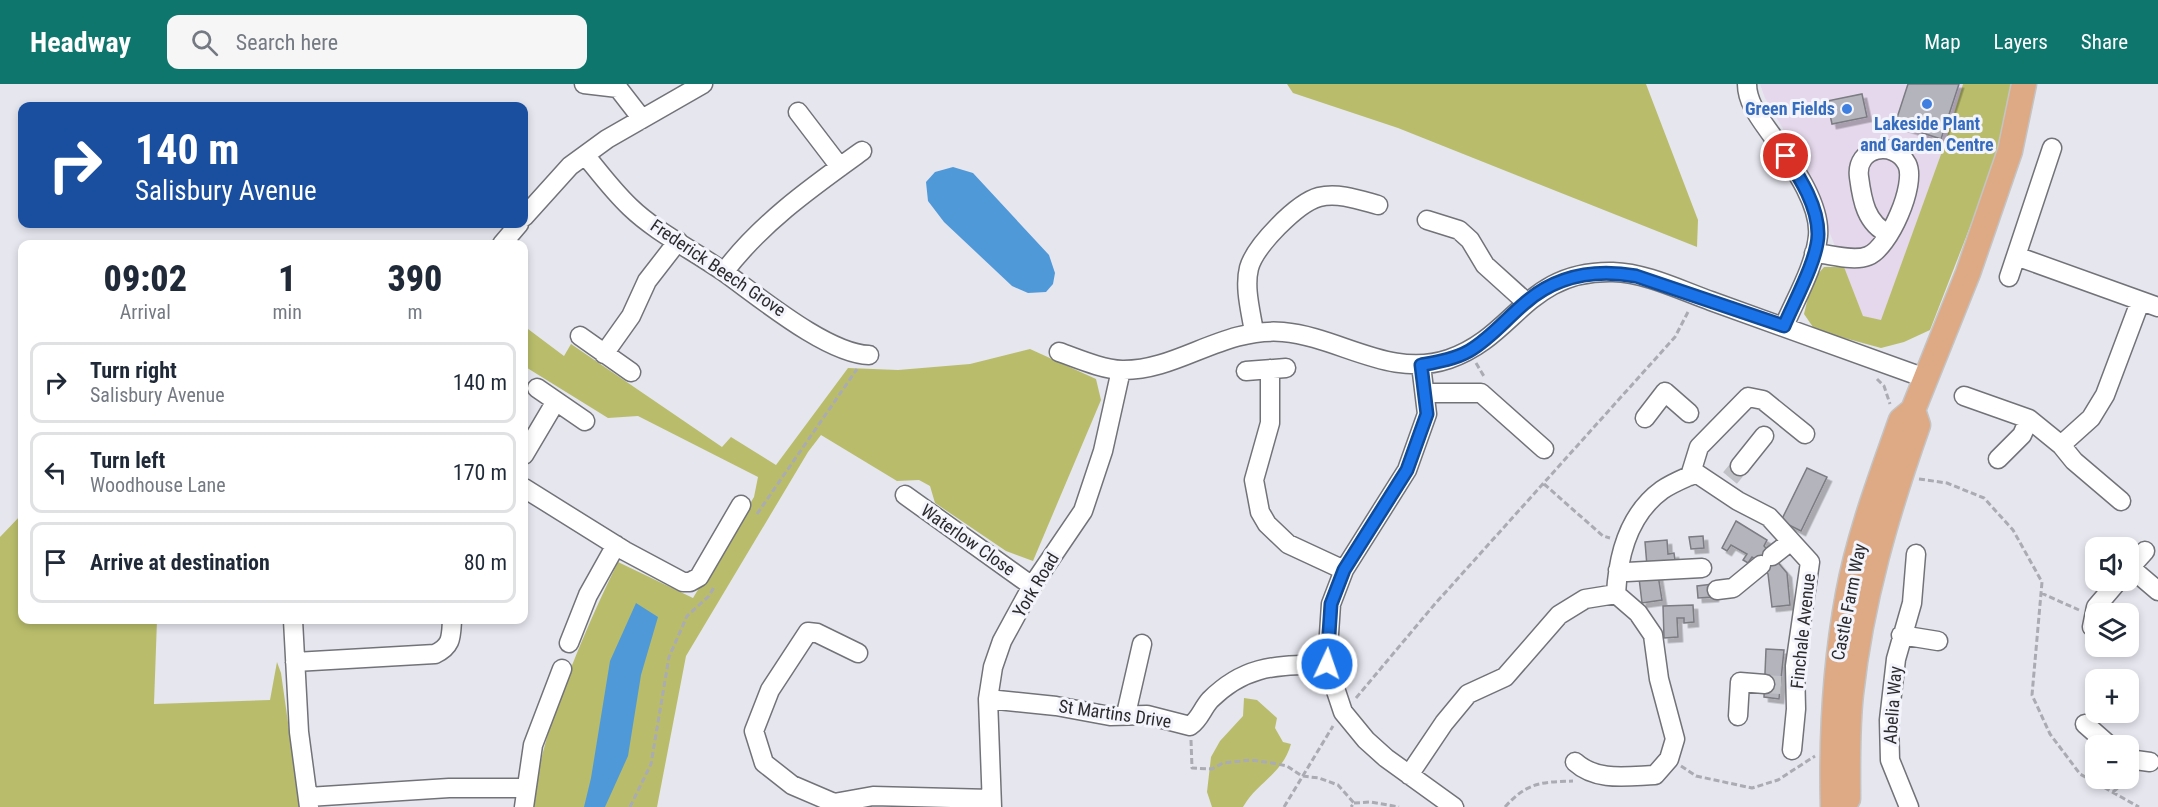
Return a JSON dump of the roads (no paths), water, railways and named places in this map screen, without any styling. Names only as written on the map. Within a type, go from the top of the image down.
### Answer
[{"type":"main road","name":"Castle Farm Way","points":[[1833,807],[1831,754],[1834,693],[1848,593],[1860,541],[1901,420],[1902,410],[1924,378],[1968,273],[2002,173],[2024,84]]},
{"type":"main road","name":"Castle Farm Way","points":[[1849,807],[1848,733],[1857,647],[1872,571],[1899,477],[1918,425],[1902,410]]},
{"type":"street","points":[[584,84],[618,88],[642,119]]},
{"type":"street","points":[[528,212],[570,166],[585,155],[703,84]]},
{"type":"street","points":[[1747,84],[1757,114],[1798,175],[1809,198],[1818,235],[1814,253],[1784,326]]},
{"type":"street","points":[[798,112],[840,167]]},
{"type":"street","points":[[2009,277],[2052,148]]},
{"type":"street","points":[[724,272],[755,234],[779,212],[862,151]]},
{"type":"street","name":"Frederick Beech Grove","points":[[585,155],[630,207],[762,301],[835,346],[855,354],[869,355]]},
{"type":"street","points":[[1254,332],[1248,284],[1249,268],[1259,248],[1274,230],[1318,197],[1338,196],[1378,205]]},
{"type":"street","points":[[1427,220],[1459,230],[1470,240],[1485,265],[1526,302]]},
{"type":"street","points":[[505,240],[514,228]]},
{"type":"street","points":[[1814,253],[1857,259],[1866,257],[1879,248],[1889,234]]},
{"type":"street","points":[[604,354],[631,316],[647,281],[678,241]]},
{"type":"street","points":[[2016,256],[2158,307]]},
{"type":"street","points":[[1059,351],[1088,363],[1121,370],[1155,366],[1239,334],[1284,332],[1394,364],[1421,365],[1469,351],[1526,302],[1553,283],[1575,275],[1613,272],[1667,285],[1924,378]]},
{"type":"street","points":[[2056,439],[2091,418],[2105,395],[2140,302]]},
{"type":"street","points":[[580,336],[631,372]]},
{"type":"street","points":[[1421,365],[1427,414],[1407,470],[1344,570],[1331,604],[1327,664],[1344,712],[1366,740],[1454,807]]},
{"type":"street","points":[[1246,371],[1278,369],[1270,423],[1254,480],[1260,512],[1267,524],[1288,544],[1344,570]]},
{"type":"street","name":"York Road","points":[[991,803],[988,699],[993,667],[1002,641],[1032,586],[1083,512],[1102,451],[1121,370]]},
{"type":"street","points":[[537,387],[585,421]]},
{"type":"street","points":[[1645,418],[1665,392],[1700,422]]},
{"type":"street","points":[[1425,393],[1481,393],[1544,449]]},
{"type":"street","points":[[1700,422],[1752,396],[1763,400],[1805,434]]},
{"type":"street","points":[[1964,396],[2029,420],[2056,439],[2074,460],[2121,501]]},
{"type":"street","points":[[528,448],[556,401]]},
{"type":"street","points":[[1998,459],[2022,435],[2029,420]]},
{"type":"street","points":[[1616,594],[1617,570],[1624,543],[1639,515],[1662,490],[1690,476],[1697,451],[1700,422]]},
{"type":"street","points":[[1730,478],[1764,436]]},
{"type":"street","name":"Finchale Avenue","points":[[1690,476],[1696,473],[1730,478],[1810,562],[1795,666],[1781,685],[1792,750]]},
{"type":"street","points":[[528,490],[654,568],[683,582],[690,582],[699,577],[741,505]]},
{"type":"street","name":"Waterlow Close","points":[[904,495],[1032,586]]},
{"type":"street","points":[[1717,590],[1733,588],[1790,542]]},
{"type":"street","points":[[569,643],[588,595],[616,545]]},
{"type":"street","points":[[2139,558],[2145,551]]},
{"type":"street","name":"Abelia Way","points":[[1909,807],[1890,760],[1889,720],[1901,635],[1912,603],[1916,554]]},
{"type":"street","points":[[1617,570],[1627,572],[1702,568]]},
{"type":"street","points":[[2139,580],[2158,591]]},
{"type":"street","points":[[2100,603],[2110,591]]},
{"type":"street","points":[[1409,775],[1444,723],[1468,694],[1505,677],[1559,615],[1585,599],[1616,594],[1638,613],[1653,635],[1659,679],[1675,739],[1669,759],[1655,775],[1596,776],[1584,771],[1575,762]]},
{"type":"street","points":[[293,624],[299,732],[309,802],[449,788],[526,788]]},
{"type":"street","points":[[295,662],[435,654],[446,649],[452,638],[452,624]]},
{"type":"street","points":[[858,653],[817,633],[808,632],[770,690],[754,731],[764,764],[792,785],[834,803],[873,796],[991,803]]},
{"type":"street","points":[[1901,635],[1938,641]]},
{"type":"street","points":[[1126,714],[1143,644]]},
{"type":"street","name":"St Martins Drive","points":[[988,699],[1056,706],[1110,716],[1147,715],[1190,726],[1228,684],[1263,667],[1327,664]]},
{"type":"street","points":[[524,807],[533,745],[562,669]]},
{"type":"street","points":[[1738,716],[1740,682],[1781,685]]},
{"type":"street","points":[[2085,724],[2098,735]]},
{"type":"street","points":[[2139,760],[2155,761]]},
{"type":"water","points":[[953,167],[973,173],[1049,255],[1055,273],[1053,284],[1046,292],[1028,293],[1012,286],[944,222],[928,201],[926,182],[935,172]]},
{"type":"water","points":[[636,603],[658,617],[641,675],[628,756],[605,807],[584,807],[591,778],[610,661]]},
{"type":"tunnel","points":[[1730,478],[1740,466]]},
{"type":"tunnel","points":[[1765,684],[1781,685]]},
{"type":"place","name":"Lakeside Plant and Garden Centre","points":[[1927,104]]},
{"type":"place","name":"Green Fields","points":[[1847,109]]}]
